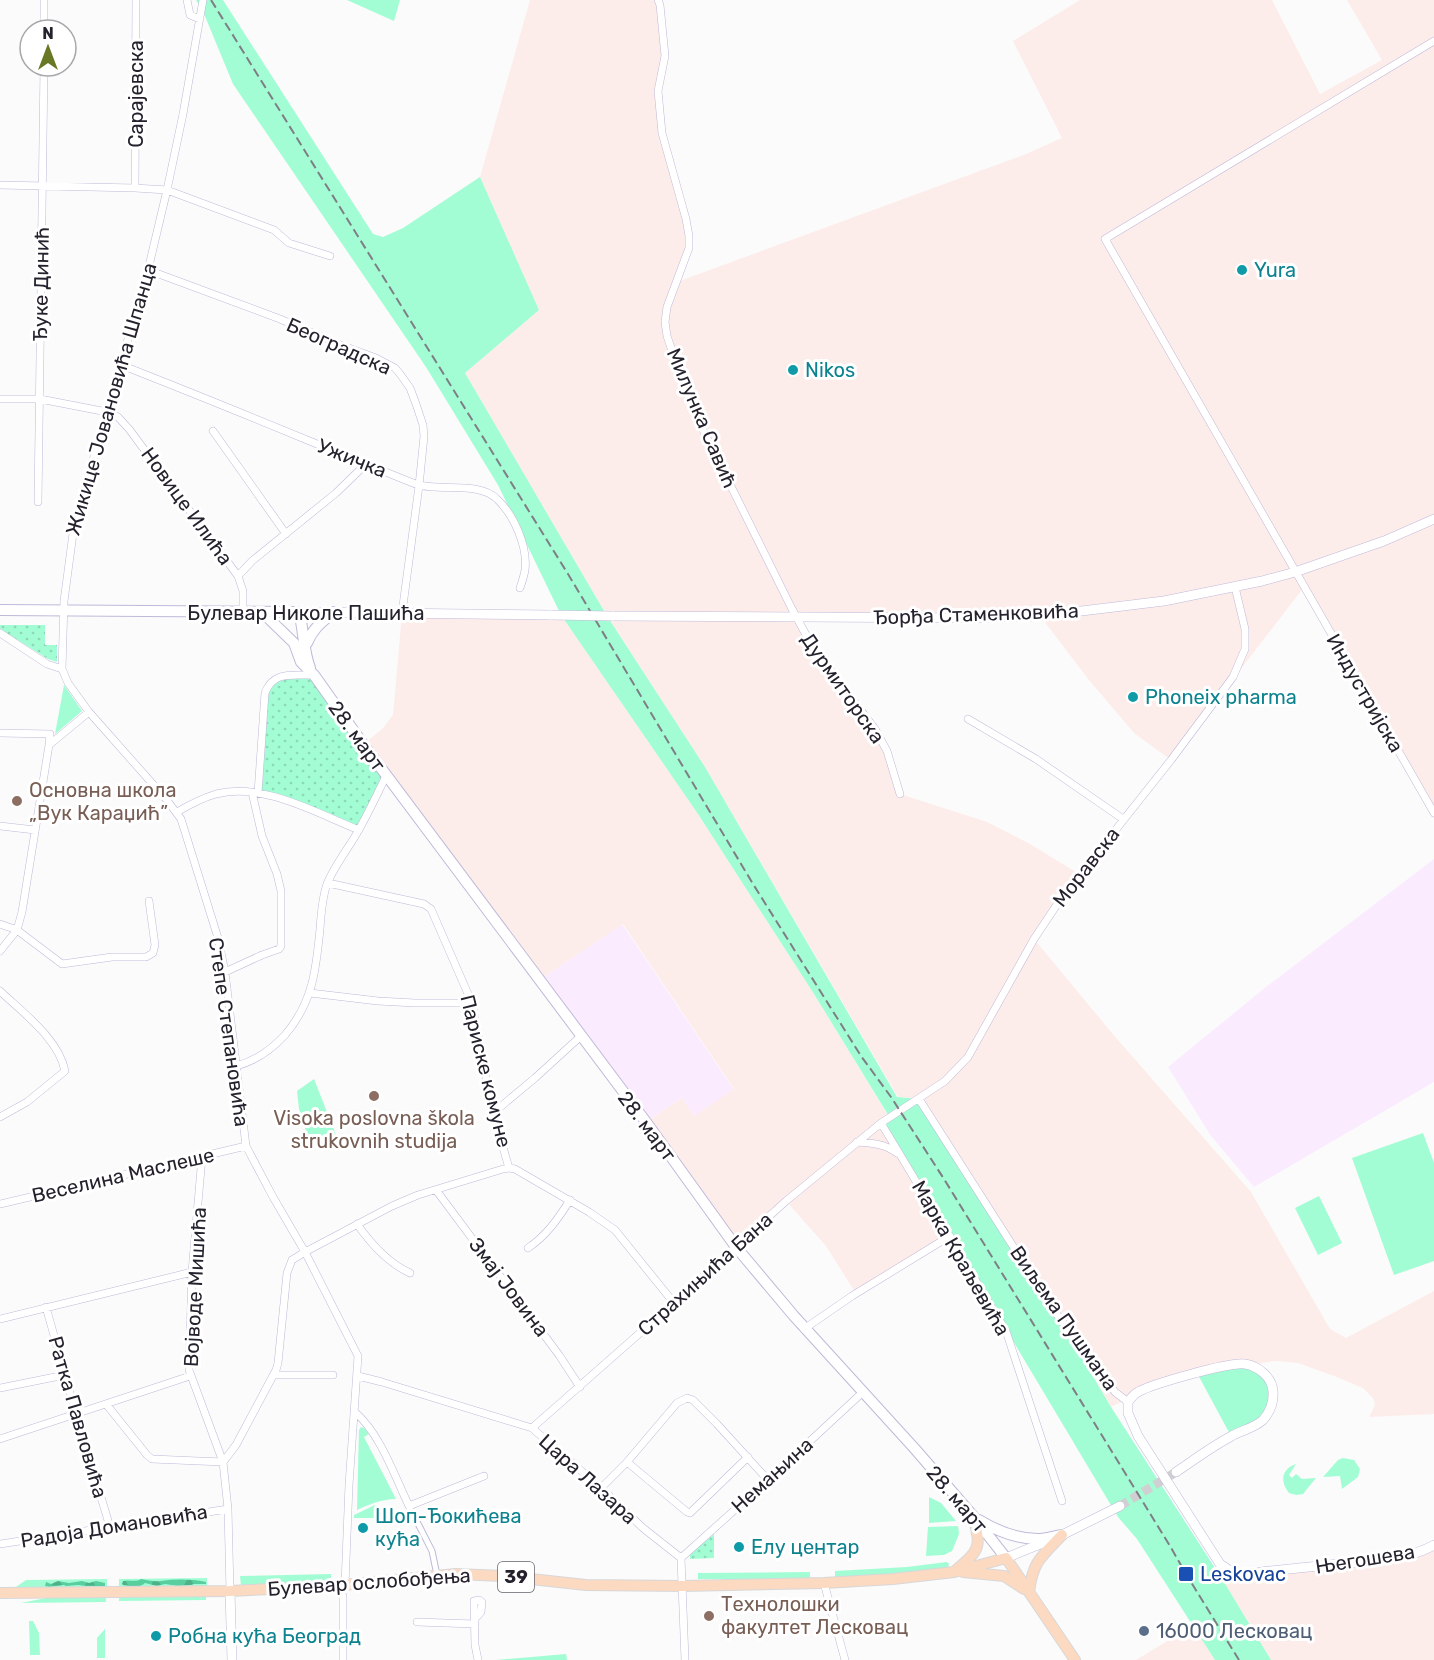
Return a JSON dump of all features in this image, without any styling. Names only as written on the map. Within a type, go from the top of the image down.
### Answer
[{"type":"main road","name":"Булевар Николе Пашића","points":[[0,610],[299,612]]},
{"type":"main road","name":"28. март","points":[[299,612],[304,630],[307,661],[313,675]]},
{"type":"main road","points":[[294,643],[299,612]]},
{"type":"main road","points":[[305,646],[313,630],[334,612]]},
{"type":"main road","name":"28. март","points":[[263,613],[294,643],[301,662],[313,675],[736,1247],[804,1329],[973,1516],[1006,1558]]},
{"type":"main road","points":[[973,1516],[1000,1532],[1011,1535],[1040,1539],[1062,1535]]},
{"type":"main road","points":[[954,1572],[977,1549],[979,1538],[973,1516]]},
{"type":"main road","points":[[1029,1592],[1036,1564],[1062,1535]]},
{"type":"main road","points":[[1006,1558],[1075,1660]]},
{"type":"main road","name":"Булевар ослобођења","points":[[0,1593],[344,1590],[436,1575],[490,1575],[579,1584],[682,1586],[824,1583],[954,1572],[1006,1558]]},
{"type":"main road","points":[[954,1572],[1004,1576],[1029,1592]]},
{"type":"street","points":[[44,0],[44,18]]},
{"type":"street","name":"Сарајевска","points":[[135,188],[136,0]]},
{"type":"street","points":[[187,0],[190,15],[200,19]]},
{"type":"street","name":"Жикице Јовановића Шпанца","points":[[64,610],[74,526],[148,270],[183,114],[203,0]]},
{"type":"street","name":"Милунка Савић","points":[[658,0],[665,56],[658,92],[662,133],[689,236],[689,248],[664,322],[667,336],[684,386],[704,432],[796,616]]},
{"type":"street","name":"Индустријска","points":[[1434,41],[1104,239],[1434,813]]},
{"type":"street","name":"Ђуке Динић","points":[[38,502],[44,78]]},
{"type":"street","points":[[0,185],[167,190],[274,230],[289,243],[330,256]]},
{"type":"street","name":"Београдска","points":[[148,270],[280,319],[376,358],[395,369],[404,378],[410,388],[424,430],[402,613]]},
{"type":"street","name":"Ужичка","points":[[121,365],[419,486],[489,493],[498,500],[513,521],[524,546],[525,568],[520,588]]},
{"type":"street","points":[[0,399],[40,399],[107,412]]},
{"type":"street","name":"Новице Илића","points":[[107,412],[118,417],[129,429],[201,523],[238,576],[243,591],[243,612]]},
{"type":"street","points":[[213,431],[286,534]]},
{"type":"street","points":[[238,576],[252,561],[336,493],[366,464]]},
{"type":"street","name":"Ђорђа Стаменковића","points":[[612,616],[969,618],[1040,616],[1164,601],[1235,587],[1295,572],[1383,541],[1434,519]]},
{"type":"street","name":"Моравска","points":[[881,1123],[953,1074],[968,1057],[1034,939],[1060,900],[1171,760],[1233,677],[1245,649],[1245,629],[1235,587]]},
{"type":"street","points":[[0,633],[47,664],[62,669],[64,610]]},
{"type":"street","name":"Булевар Николе Пашића","points":[[299,612],[612,616]]},
{"type":"street","name":"Дурмиторска","points":[[796,616],[811,644],[875,729],[887,751],[900,794]]},
{"type":"street","name":"Степе Степановића","points":[[62,669],[68,683],[89,712],[177,812],[186,829],[218,938],[225,972],[246,1146],[356,1350],[358,1376],[351,1452],[343,1660]]},
{"type":"street","points":[[225,972],[262,954],[279,949],[281,946],[281,891],[262,836],[255,792],[265,693],[272,680],[279,677],[313,675]]},
{"type":"street","points":[[49,745],[89,712]]},
{"type":"street","points":[[968,719],[1036,759],[1123,819]]},
{"type":"street","points":[[0,734],[50,734],[22,912],[17,930],[0,951]]},
{"type":"street","points":[[236,1066],[254,1060],[277,1044],[300,1015],[314,977],[321,911],[328,883],[359,830],[386,776]]},
{"type":"street","points":[[177,812],[215,794],[255,792],[305,808],[359,830]]},
{"type":"street","points":[[0,826],[35,830]]},
{"type":"street","name":"Париске комуне","points":[[328,883],[428,906],[434,914],[472,1003],[493,1113],[510,1168]]},
{"type":"street","points":[[0,924],[17,930],[62,964],[112,957],[146,957],[153,953],[155,945],[149,901]]},
{"type":"street","points":[[0,991],[47,1036],[61,1059],[65,1071],[27,1102],[0,1117]]},
{"type":"street","points":[[310,993],[378,1001],[472,1003]]},
{"type":"street","points":[[493,1113],[581,1036]]},
{"type":"street","name":"Виљема Пушмана","points":[[919,1099],[1055,1312],[1115,1392],[1128,1402],[1138,1392],[1163,1383],[1242,1364],[1252,1366],[1271,1382],[1273,1398],[1270,1411],[1262,1420],[1254,1427],[1232,1436],[1176,1472]]},
{"type":"street","name":"Страхињића Бана","points":[[532,1428],[786,1201],[881,1123]]},
{"type":"street","name":"Марка Краљевића","points":[[881,1123],[1006,1331],[1062,1502]]},
{"type":"street","points":[[857,1142],[889,1147],[900,1155]]},
{"type":"street","name":"Веселина Маслеше","points":[[0,1204],[246,1146]]},
{"type":"street","name":"Војводе Мишића","points":[[202,1157],[192,1272],[190,1376],[223,1462],[228,1509],[230,1591]]},
{"type":"street","points":[[106,1404],[152,1459],[223,1462],[236,1445],[274,1375],[278,1363],[287,1273],[292,1260],[357,1224],[418,1195],[510,1168],[570,1200],[615,1230],[674,1303]]},
{"type":"street","name":"Змај Јовина","points":[[436,1190],[559,1355],[579,1387]]},
{"type":"street","points":[[528,1248],[547,1232],[570,1200]]},
{"type":"street","points":[[357,1224],[366,1238],[380,1252],[396,1266],[410,1273]]},
{"type":"street","points":[[804,1329],[852,1296],[950,1236]]},
{"type":"street","points":[[0,1319],[192,1272]]},
{"type":"street","name":"Ратка Павловића","points":[[46,1308],[110,1527]]},
{"type":"street","points":[[0,1388],[64,1375]]},
{"type":"street","points":[[274,1375],[333,1375]]},
{"type":"street","points":[[0,1439],[190,1376]]},
{"type":"street","name":"Цара Лазара","points":[[358,1376],[532,1428],[643,1528],[681,1558]]},
{"type":"street","name":"Немањина","points":[[681,1558],[863,1392]]},
{"type":"street","points":[[601,1488],[627,1462],[677,1403],[687,1398],[693,1400],[717,1424],[768,1480]]},
{"type":"street","name":"Његошева","points":[[1128,1402],[1131,1422],[1138,1436],[1215,1558],[1224,1568],[1246,1574],[1361,1562],[1415,1553],[1434,1545]]},
{"type":"street","points":[[355,1412],[368,1425],[378,1442],[432,1551],[436,1575]]},
{"type":"street","points":[[627,1462],[690,1513],[748,1457]]},
{"type":"street","points":[[409,1506],[484,1476]]},
{"type":"street","name":"Булевар ослобођења","points":[[1006,1558],[1062,1535],[1120,1506]]},
{"type":"street","name":"Радоја Домановића","points":[[0,1544],[228,1509]]},
{"type":"street","points":[[681,1558],[685,1660]]},
{"type":"street","points":[[824,1583],[845,1660]]},
{"type":"street","points":[[230,1591],[232,1660]]},
{"type":"street","points":[[417,1622],[475,1621],[475,1645],[478,1660]]},
{"type":"shaded area","points":[[530,0],[658,0],[665,56],[658,91],[662,133],[689,236],[677,282],[1026,154],[1062,138],[1013,41],[1080,0],[1272,0],[1320,94],[1382,60],[1347,0],[1434,0],[1434,813],[1304,587],[1171,760],[1134,733],[1089,680],[1040,616],[797,616],[811,644],[875,729],[900,794],[987,822],[1030,844],[1079,874],[1034,939],[1111,1032],[1251,1192],[1330,1329],[1346,1338],[1434,1291],[1434,1414],[1369,1417],[1375,1405],[1373,1398],[1363,1388],[1298,1363],[1276,1361],[1253,1366],[1227,1366],[1132,1396],[1111,1407],[1055,1312],[919,1099],[898,1097],[705,767],[607,616],[465,373],[539,310],[480,177]]},
{"type":"shaded area","points":[[402,613],[561,615],[698,814],[814,994],[890,1119],[950,1236],[855,1292],[826,1246],[786,1201],[736,1247],[646,1122],[682,1098],[694,1116],[734,1089],[623,924],[539,980],[363,745],[383,728],[393,715]]},
{"type":"shaded area","points":[[1434,859],[1434,1082],[1254,1187],[1211,1136],[1168,1067],[1266,987]]},
{"type":"shaded area","points":[[622,924],[734,1090],[694,1117],[682,1098],[646,1122],[539,980]]},
{"type":"shaded area","points":[[1434,1545],[1434,1660],[1271,1660],[1224,1582],[1246,1574],[1361,1562]]},
{"type":"shaded area","points":[[1194,1625],[1215,1660],[1136,1660]]},
{"type":"green space","points":[[196,0],[223,0],[373,234],[383,237],[403,228],[480,177],[539,310],[465,373],[607,616],[705,767],[897,1097],[919,1099],[1055,1312],[1111,1407],[1224,1582],[1271,1660],[1215,1660],[1137,1539],[1118,1517],[883,1123],[890,1118],[814,994],[698,814],[561,615],[498,485],[426,367],[233,84],[202,9]]},
{"type":"green space","points":[[347,0],[400,0],[394,21]]},
{"type":"green space","points":[[0,625],[45,625],[45,645],[57,645],[57,662],[48,659],[0,629]]},
{"type":"green space","points":[[314,675],[386,776],[359,830],[258,793],[265,693],[272,680]]},
{"type":"green space","points":[[64,685],[82,711],[55,734]]},
{"type":"green space","points":[[314,1079],[336,1135],[311,1148],[299,1109],[297,1091]]},
{"type":"green space","points":[[1423,1133],[1434,1163],[1434,1261],[1394,1275],[1352,1158]]},
{"type":"green space","points":[[1319,1196],[1342,1243],[1318,1255],[1295,1208]]},
{"type":"green space","points":[[1242,1364],[1271,1382],[1270,1411],[1231,1436],[1197,1373]]},
{"type":"green space","points":[[361,1427],[369,1434],[364,1437],[396,1499],[376,1502],[357,1510],[359,1430]]},
{"type":"green space","points":[[1343,1458],[1354,1460],[1360,1469],[1358,1477],[1342,1489],[1340,1476],[1323,1477],[1338,1460]]},
{"type":"green space","points":[[1296,1464],[1289,1475],[1292,1478],[1296,1474],[1302,1479],[1316,1478],[1303,1494],[1296,1495],[1289,1493],[1283,1480],[1287,1469]]},
{"type":"green space","points":[[929,1497],[941,1503],[956,1521],[929,1523]]},
{"type":"green space","points":[[375,1505],[375,1518],[354,1518],[354,1515]]},
{"type":"green space","points":[[958,1526],[959,1534],[952,1551],[944,1555],[926,1556],[928,1527]]},
{"type":"green space","points":[[714,1534],[714,1558],[690,1559],[690,1554]]},
{"type":"green space","points":[[947,1562],[948,1568],[835,1578],[835,1571]]},
{"type":"green space","points":[[810,1572],[810,1579],[698,1579],[698,1573]]},
{"type":"green space","points":[[331,1574],[331,1583],[241,1586],[240,1576]]},
{"type":"green space","points":[[207,1578],[207,1587],[119,1588],[119,1579]]},
{"type":"green space","points":[[107,1579],[107,1588],[13,1589],[26,1580]]},
{"type":"green space","points":[[189,1580],[206,1582],[206,1584],[157,1586],[145,1583],[135,1587],[122,1584],[123,1581]]},
{"type":"green space","points":[[58,1581],[89,1583],[96,1581],[105,1583],[105,1586],[45,1586],[46,1582],[51,1584]]},
{"type":"green space","points":[[206,1596],[206,1600],[119,1601],[119,1597]]},
{"type":"green space","points":[[46,1598],[106,1598],[106,1602],[21,1603]]},
{"type":"green space","points":[[29,1621],[33,1621],[39,1633],[40,1655],[30,1655]]},
{"type":"green space","points":[[105,1629],[105,1658],[97,1658],[97,1638]]},
{"type":"green space","points":[[566,1654],[567,1660],[496,1660]]},
{"type":"tunnel","points":[[1120,1506],[1176,1472]]},
{"type":"railway","points":[[211,0],[568,574],[753,884],[861,1056],[891,1097],[944,1179],[1239,1660]]},
{"type":"place","name":"Yura","points":[[1242,270]]},
{"type":"place","name":"Nikos","points":[[793,370]]},
{"type":"place","name":"Phoneix pharma","points":[[1133,697]]},
{"type":"place","name":"Основна школа „Вук Караџић”","points":[[17,801]]},
{"type":"place","name":"Visoka poslovna škola strukovnih studija","points":[[374,1096]]},
{"type":"place","name":"Шоп-Ђокићева кућа","points":[[363,1528]]},
{"type":"place","name":"Елу центар","points":[[739,1547]]},
{"type":"place","name":"Leskovac","points":[[1186,1574]]},
{"type":"place","name":"Технолошки факултет Лесковац","points":[[709,1616]]},
{"type":"place","name":"16000 Лесковац","points":[[1144,1631]]},
{"type":"place","name":"Робна кућа Београд","points":[[156,1636]]}]
